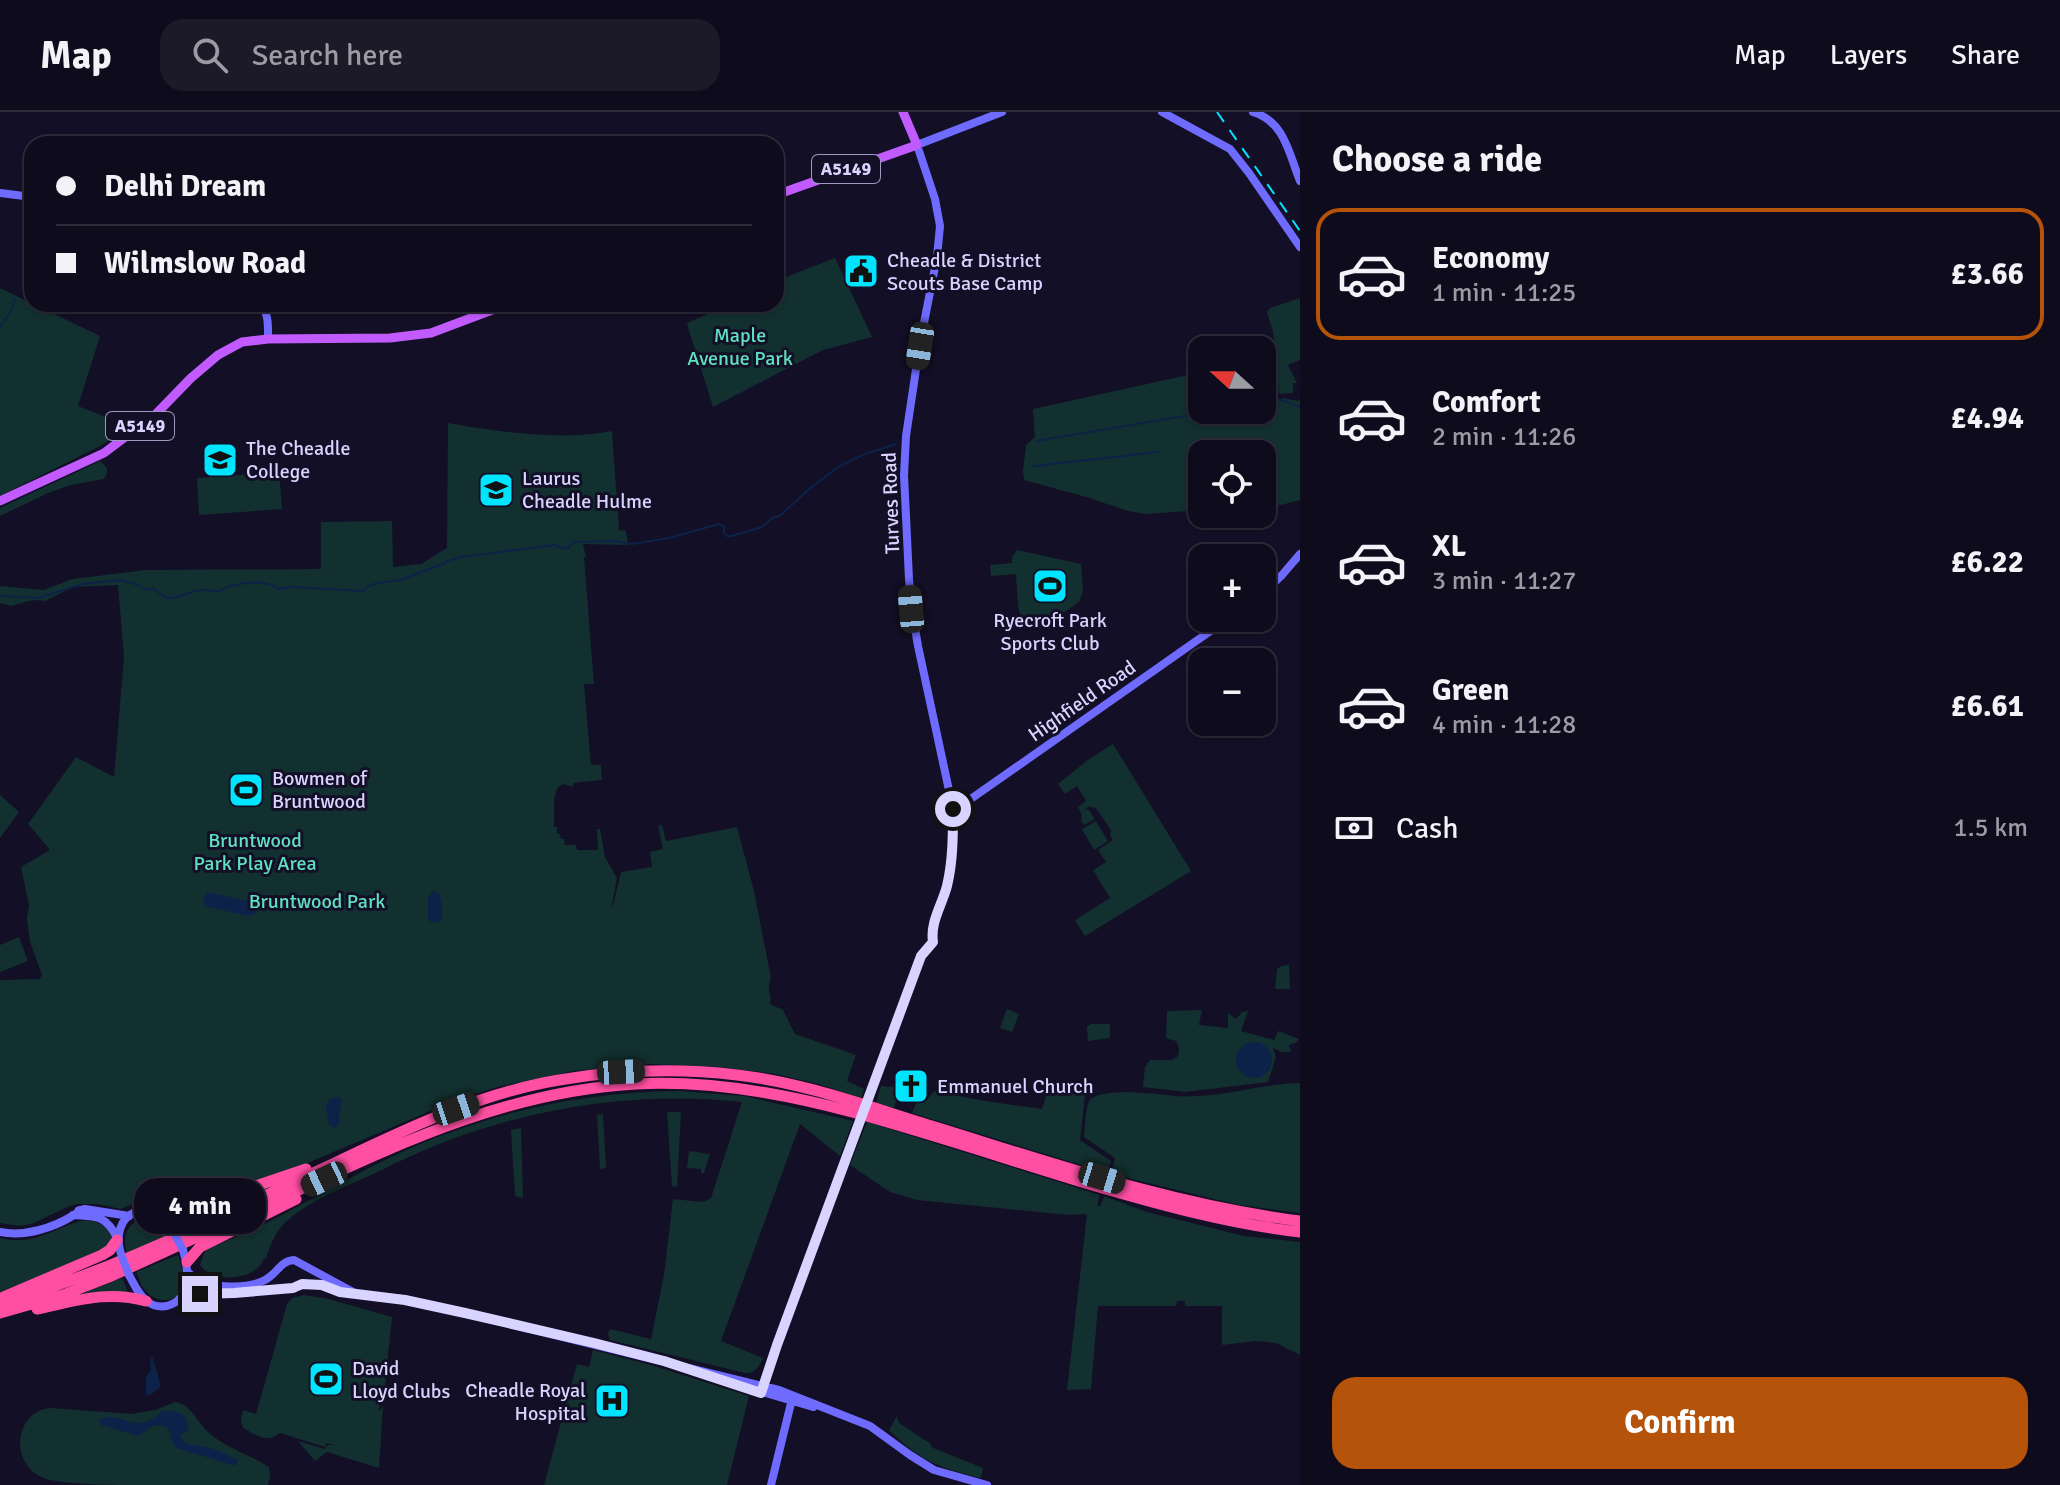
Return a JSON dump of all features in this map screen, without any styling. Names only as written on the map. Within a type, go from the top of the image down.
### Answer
[{"type":"highway","points":[[0,1314],[371,1151],[456,1109],[556,1080],[637,1071],[679,1070],[770,1080],[1164,1195],[1300,1221]]},
{"type":"highway","points":[[154,1212],[182,1211],[457,1121],[535,1099],[619,1085],[667,1084],[775,1095],[834,1108],[1161,1205],[1239,1223],[1300,1232]]},
{"type":"highway","points":[[186,1262],[200,1247],[269,1214],[371,1151]]},
{"type":"highway","points":[[0,1301],[102,1255],[110,1250],[117,1239]]},
{"type":"highway","points":[[0,1314],[110,1295],[146,1301]]},
{"type":"highway","points":[[0,1301],[40,1296]]},
{"type":"main road","points":[[903,112],[917,145]]},
{"type":"main road","name":"A5149","points":[[784,192],[917,145]]},
{"type":"main road","name":"A5149","points":[[0,501],[104,453],[156,414],[191,378],[229,347],[268,339],[390,338],[431,333],[487,312]]},
{"type":"street","points":[[917,145],[1002,112]]},
{"type":"street","points":[[1162,112],[1230,149],[1300,247]]},
{"type":"street","points":[[1253,112],[1272,121],[1283,137],[1300,181]]},
{"type":"street","name":"Turves Road","points":[[759,1388],[921,956],[933,942],[932,928],[949,876],[953,809],[914,623],[904,475],[906,436],[940,226],[935,199],[917,145]]},
{"type":"street","points":[[0,193],[24,196]]},
{"type":"street","points":[[266,312],[268,339]]},
{"type":"street","points":[[1276,581],[1300,554]]},
{"type":"street","name":"Highfield Road","points":[[953,809],[1209,632]]},
{"type":"street","points":[[0,1232],[33,1232],[79,1210],[91,1209],[129,1216],[143,1211],[154,1212],[167,1221],[192,1278],[202,1283],[219,1286],[256,1283],[278,1272],[288,1260],[294,1260],[353,1292]]},
{"type":"street","points":[[73,1215],[92,1216],[110,1226],[129,1275],[146,1301],[154,1306],[161,1307],[196,1294],[288,1289],[302,1284],[405,1300],[664,1361],[792,1398],[870,1426],[934,1470],[987,1485]]},
{"type":"street","points":[[117,1239],[121,1224],[129,1216]]},
{"type":"street","points":[[182,1297],[187,1286],[186,1262]]},
{"type":"street","points":[[302,1265],[305,1275],[302,1284]]},
{"type":"street","points":[[278,1272],[281,1282],[288,1289]]},
{"type":"street","points":[[776,1349],[770,1373],[773,1384],[792,1398]]},
{"type":"street","points":[[759,1388],[779,1390]]},
{"type":"street","points":[[771,1485],[792,1398]]},
{"type":"green space","name":"Maple Avenue Park","points":[[835,258],[872,337],[823,350],[713,407],[687,324],[712,312],[784,312],[784,278]]},
{"type":"green space","points":[[0,288],[24,300],[24,312],[50,312],[100,336],[78,406],[131,427],[0,496]]},
{"type":"green space","points":[[1300,298],[1300,360],[1288,365],[1297,383],[1293,383],[1293,393],[1279,394],[1276,336],[1273,336],[1267,312],[1270,308]]},
{"type":"green space","points":[[1188,375],[1188,424],[1276,424],[1276,402],[1283,398],[1300,399],[1300,500],[1276,505],[1276,440],[1188,440],[1188,511],[1146,514],[1128,511],[1024,480],[1026,445],[1035,437],[1033,409]]},
{"type":"green space","name":"Bruntwood Park","points":[[448,423],[551,435],[612,431],[619,530],[626,531],[628,545],[583,544],[594,684],[584,684],[591,765],[601,765],[602,780],[558,787],[554,799],[554,827],[557,827],[557,834],[564,839],[565,845],[576,845],[577,850],[598,850],[597,829],[600,829],[605,857],[617,878],[613,906],[621,872],[652,867],[650,852],[663,849],[658,826],[662,825],[666,841],[737,827],[754,891],[770,973],[770,1004],[783,1010],[795,1034],[856,1055],[847,1081],[864,1089],[861,1098],[775,1074],[720,1067],[651,1064],[573,1071],[497,1087],[459,1099],[298,1167],[175,1209],[149,1202],[120,1209],[98,1204],[77,1204],[32,1224],[19,1226],[0,1223],[0,980],[40,979],[42,975],[30,942],[29,905],[21,867],[50,850],[28,824],[76,757],[114,777],[124,657],[118,585],[73,587],[45,601],[33,600],[11,606],[0,603],[0,586],[44,590],[72,579],[146,570],[321,569],[321,522],[392,521],[393,567],[421,564],[447,548]]},
{"type":"green space","points":[[100,461],[107,468],[104,479],[48,493],[0,516],[0,508]]},
{"type":"green space","points":[[279,472],[282,509],[199,515],[197,478]]},
{"type":"green space","name":"Ryecroft Park Sports Club","points":[[1017,550],[1081,564],[1083,591],[1079,602],[1048,624],[1022,626],[1016,574],[991,576],[990,565],[1012,563]]},
{"type":"green space","points":[[1113,744],[1191,871],[1085,936],[1075,920],[1110,898],[1093,870],[1106,862],[1098,850],[1113,840],[1111,830],[1095,807],[1084,810],[1088,809],[1095,819],[1084,825],[1081,821],[1078,807],[1086,801],[1077,786],[1065,794],[1058,784]]},
{"type":"green space","points":[[0,795],[19,812],[0,838]]},
{"type":"green space","points":[[1096,821],[1108,841],[1094,850],[1082,829]]},
{"type":"green space","points":[[19,937],[28,961],[0,972],[0,945]]},
{"type":"green space","points":[[1289,965],[1290,989],[1275,989],[1277,969]]},
{"type":"green space","points":[[1007,1009],[1019,1014],[1012,1032],[1000,1028]]},
{"type":"green space","points":[[1202,1010],[1199,1025],[1228,1028],[1228,1013],[1236,1019],[1242,1012],[1248,1011],[1241,1031],[1274,1040],[1278,1031],[1299,1039],[1289,1045],[1291,1052],[1273,1048],[1276,1057],[1268,1082],[1185,1092],[1143,1087],[1145,1067],[1150,1060],[1171,1060],[1178,1055],[1176,1041],[1166,1038],[1167,1011]]},
{"type":"green space","points":[[1091,1024],[1110,1024],[1110,1038],[1088,1041],[1087,1027]]},
{"type":"green space","points":[[1300,1083],[1300,1213],[1239,1205],[1111,1174],[1115,1158],[1084,1137],[1088,1103],[1096,1096],[1131,1092],[1191,1096]]},
{"type":"green space","points":[[1050,1084],[1085,1095],[1080,1140],[1111,1161],[1107,1173],[912,1113],[917,1101],[904,1100],[907,1097],[927,1100],[934,1091],[1042,1109]]},
{"type":"green space","points":[[881,1086],[898,1087],[892,1093],[896,1100],[894,1108],[876,1103]]},
{"type":"green space","points":[[680,1091],[744,1096],[853,1121],[840,1156],[800,1124],[721,1341],[763,1358],[754,1371],[745,1373],[610,1340],[608,1334],[610,1329],[651,1339],[664,1275],[673,1199],[703,1202],[711,1198],[742,1102],[672,1099],[602,1103],[533,1115],[466,1134],[311,1204],[282,1226],[266,1258],[252,1272],[243,1276],[223,1277],[206,1271],[200,1265],[204,1253],[210,1248],[273,1220],[386,1160],[450,1132],[514,1112],[579,1099]]},
{"type":"green space","points":[[667,1112],[681,1112],[677,1187],[672,1186]]},
{"type":"green space","points":[[603,1114],[606,1168],[600,1169],[597,1115]]},
{"type":"green space","points":[[867,1122],[1100,1195],[1097,1205],[1100,1207],[1104,1196],[1147,1212],[1244,1236],[1300,1242],[1300,1355],[1276,1343],[1256,1341],[1222,1345],[1222,1306],[1185,1306],[1185,1301],[1177,1301],[1176,1306],[1098,1306],[1091,1389],[1067,1390],[1087,1214],[917,1200],[890,1192],[850,1165]]},
{"type":"green space","points":[[521,1128],[523,1198],[515,1196],[511,1130]]},
{"type":"green space","points":[[689,1151],[710,1154],[704,1173],[701,1169],[687,1168]]},
{"type":"green space","points":[[292,1178],[181,1231],[177,1216]]},
{"type":"green space","points":[[140,1219],[158,1222],[169,1236],[128,1256],[126,1234]]},
{"type":"green space","points":[[85,1220],[101,1224],[109,1230],[111,1239],[105,1248],[0,1292],[0,1238],[34,1238]]},
{"type":"green space","points":[[178,1255],[184,1281],[179,1294],[169,1300],[150,1295],[136,1272]]},
{"type":"green space","points":[[122,1278],[129,1294],[76,1296]]},
{"type":"green space","name":"David Lloyd Clubs","points":[[304,1295],[392,1317],[385,1385],[378,1412],[383,1406],[379,1468],[327,1452],[315,1461],[298,1441],[325,1449],[327,1445],[334,1445],[326,1443],[325,1447],[280,1433],[266,1438],[243,1428],[243,1410],[256,1414],[287,1304],[292,1298]]},
{"type":"green space","points":[[593,1350],[749,1396],[727,1485],[544,1485],[577,1364],[589,1367]]},
{"type":"green space","points":[[175,1402],[189,1409],[214,1437],[269,1467],[268,1485],[62,1482],[36,1474],[21,1453],[23,1428],[29,1418],[39,1411],[52,1408],[131,1414],[155,1410]]},
{"type":"green space","points":[[897,1416],[899,1423],[931,1447],[983,1468],[981,1478],[942,1467],[911,1449],[889,1430]]},
{"type":"water","points":[[433,891],[439,893],[442,906],[442,920],[435,923],[428,920],[428,898]]},
{"type":"water","points":[[207,892],[252,902],[257,907],[255,914],[248,916],[205,906],[203,901]]},
{"type":"water","points":[[1254,1042],[1267,1047],[1272,1060],[1267,1073],[1254,1078],[1241,1073],[1236,1060],[1241,1047]]},
{"type":"water","points":[[337,1097],[341,1101],[340,1123],[335,1128],[329,1125],[326,1105],[330,1099]]},
{"type":"water","points":[[152,1355],[161,1386],[146,1395],[146,1377],[151,1370]]},
{"type":"water","points":[[162,1411],[175,1411],[185,1416],[189,1427],[180,1435],[182,1441],[224,1453],[238,1460],[236,1466],[176,1448],[164,1425],[152,1426],[139,1436],[101,1425],[98,1421],[114,1417],[143,1422]]},
{"type":"waterway","points":[[0,327],[15,299]]},
{"type":"waterway","points":[[1276,398],[1300,407]]},
{"type":"waterway","points":[[1036,441],[1188,415]]},
{"type":"waterway","points":[[0,596],[39,598],[82,584],[121,580],[146,590],[153,588],[172,598],[200,590],[217,591],[256,582],[279,589],[364,591],[377,583],[400,580],[462,557],[555,545],[565,549],[573,542],[616,541],[632,544],[669,538],[719,524],[724,526],[727,536],[732,536],[762,527],[781,515],[838,467],[896,444]]},
{"type":"waterway","points":[[1034,466],[1158,452]]},
{"type":"railway","points":[[1217,112],[1300,231]]},
{"type":"place","name":"Cheadle & District Scouts Base Camp","points":[[861,271]]},
{"type":"place","name":"The Cheadle College","points":[[220,460]]},
{"type":"place","name":"Laurus Cheadle Hulme","points":[[496,490]]},
{"type":"place","name":"Ryecroft Park Sports Club","points":[[1050,586]]},
{"type":"place","name":"Bowmen of Bruntwood","points":[[246,790]]},
{"type":"place","name":"Emmanuel Church","points":[[911,1086]]},
{"type":"place","name":"David Lloyd Clubs","points":[[326,1379]]},
{"type":"place","name":"Cheadle Royal Hospital","points":[[612,1401]]},
{"type":"route","points":[[200,1294],[293,1288],[302,1284],[322,1285],[340,1292],[405,1300],[594,1343],[664,1361],[761,1393],[921,956],[933,942],[932,928],[949,876],[953,809]]},
{"type":"park label","name":"Bruntwood Park Play Area","points":[[255,852]]}]
